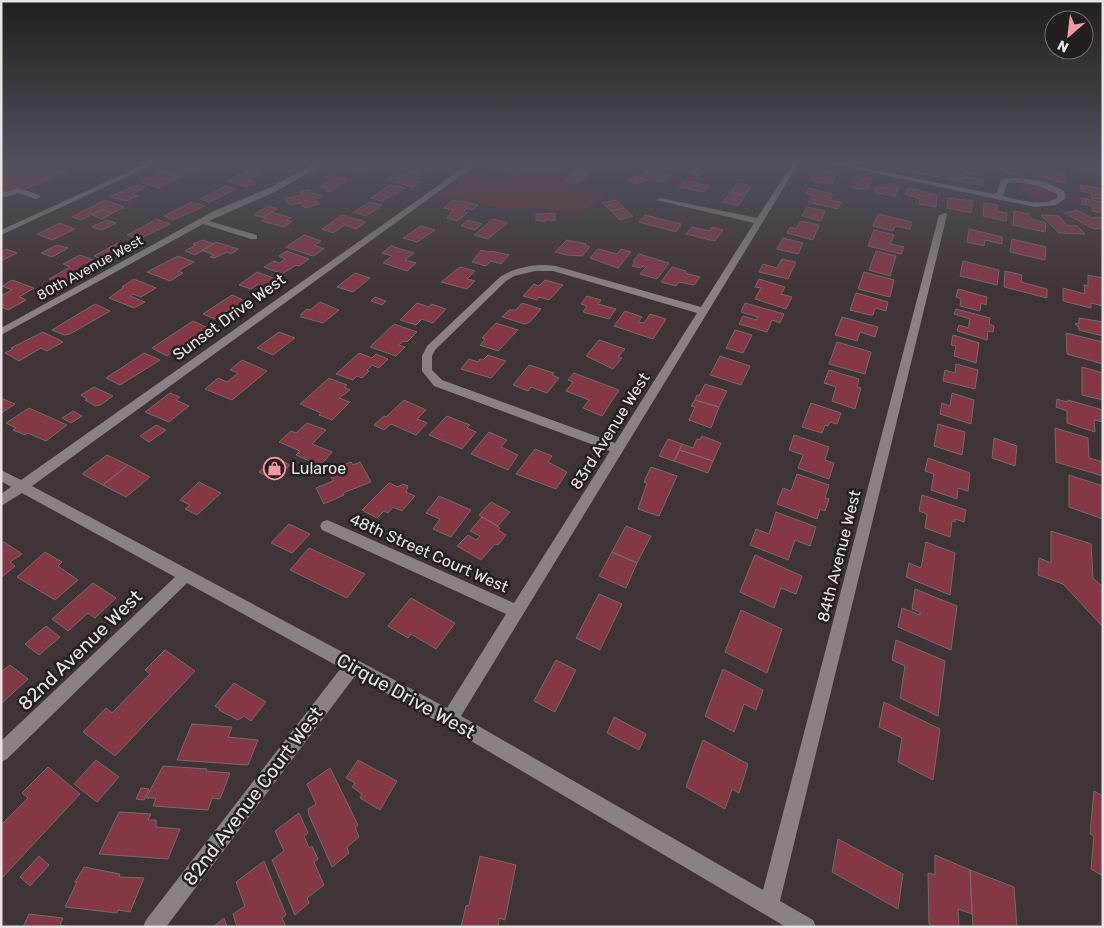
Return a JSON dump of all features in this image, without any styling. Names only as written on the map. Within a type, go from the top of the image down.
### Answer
[{"type":"street","points":[[1,233],[63,204]]},
{"type":"street","name":"80th Avenue West","points":[[1,332],[202,221],[237,204]]},
{"type":"street","name":"Sunset Drive West","points":[[1,501],[415,204]]},
{"type":"street","points":[[679,204],[759,222]]},
{"type":"street","name":"83rd Avenue West","points":[[450,719],[770,204]]},
{"type":"street","name":"84th Avenue West","points":[[769,905],[943,215]]},
{"type":"street","points":[[202,221],[254,237]]},
{"type":"street","points":[[618,449],[448,388],[431,378],[425,364],[431,348],[503,279],[524,269],[553,268],[703,311]]},
{"type":"street","name":"Cirque Drive West","points":[[1,475],[450,719],[806,927]]},
{"type":"street","name":"48th Street Court West","points":[[327,526],[517,612]]},
{"type":"street","name":"82nd Avenue West","points":[[1,753],[186,575]]},
{"type":"street","name":"82nd Avenue Court West","points":[[153,927],[352,666]]},
{"type":"shaded area","points":[[484,204],[593,204],[576,212],[533,207],[497,207]]},
{"type":"building","points":[[97,204],[117,204],[124,207],[113,213],[102,209],[81,220],[72,217]]},
{"type":"building","points":[[187,204],[205,206],[173,220],[164,216]]},
{"type":"building","points":[[301,204],[318,204],[305,208]]},
{"type":"building","points":[[366,204],[382,205],[366,216],[354,212]]},
{"type":"building","points":[[448,204],[478,205],[472,210],[467,208],[463,212],[467,213],[457,221],[447,218],[453,210],[444,208]]},
{"type":"building","points":[[603,204],[620,204],[624,208],[611,211]]},
{"type":"building","points":[[818,204],[840,204],[838,209]]},
{"type":"building","points":[[921,204],[936,204],[936,207]]},
{"type":"building","points":[[947,204],[972,204],[971,213],[947,208]]},
{"type":"building","points":[[984,204],[997,205],[997,211],[1007,213],[1006,221],[983,216]]},
{"type":"building","points":[[1084,204],[1103,204],[1103,213],[1093,211],[1092,206]]},
{"type":"building","points":[[268,206],[277,209],[263,217],[254,215]]},
{"type":"building","points":[[807,207],[825,211],[821,221],[802,216]]},
{"type":"building","points":[[624,208],[633,216],[620,220],[611,211]]},
{"type":"building","points":[[103,210],[113,213],[102,219],[92,215]]},
{"type":"building","points":[[1077,210],[1091,218],[1099,217],[1103,219],[1103,228],[1094,229],[1064,213]]},
{"type":"building","points":[[1014,211],[1029,214],[1029,218],[1046,223],[1045,232],[1013,225]]},
{"type":"building","points":[[272,212],[291,218],[286,220],[292,222],[284,227],[262,221],[266,218],[263,217]]},
{"type":"building","points":[[555,213],[555,220],[544,220],[545,222],[536,220],[536,214]]},
{"type":"building","points":[[878,214],[912,222],[910,229],[895,226],[893,231],[873,226]]},
{"type":"building","points":[[342,215],[366,222],[356,229],[345,225],[333,233],[322,229]]},
{"type":"building","points":[[645,215],[681,224],[676,232],[639,222]]},
{"type":"building","points":[[1041,215],[1059,216],[1067,225],[1077,226],[1085,234],[1059,233]]},
{"type":"building","points":[[157,219],[170,224],[139,239],[127,235]]},
{"type":"building","points":[[493,219],[507,223],[488,239],[474,235]]},
{"type":"building","points":[[106,220],[116,223],[102,230],[92,227]]},
{"type":"building","points":[[468,220],[482,224],[475,230],[461,226]]},
{"type":"building","points":[[800,221],[819,225],[813,240],[787,233],[790,227],[796,229]]},
{"type":"building","points":[[60,223],[75,229],[52,240],[37,234]]},
{"type":"building","points":[[421,226],[435,230],[417,242],[403,238]]},
{"type":"building","points":[[692,227],[709,231],[712,227],[723,230],[715,241],[686,234]]},
{"type":"building","points":[[969,229],[1002,237],[1002,244],[985,240],[984,246],[967,242]]},
{"type":"building","points":[[874,230],[894,235],[890,244],[904,247],[901,254],[868,246]]},
{"type":"building","points":[[304,235],[321,241],[314,245],[324,249],[313,256],[286,247]]},
{"type":"building","points":[[783,238],[803,243],[798,254],[777,249]]},
{"type":"building","points":[[1012,239],[1046,247],[1045,260],[1010,252]]},
{"type":"building","points":[[203,240],[214,244],[195,255],[185,251],[196,245],[193,244]]},
{"type":"building","points":[[567,240],[586,244],[590,247],[582,256],[555,252]]},
{"type":"building","points":[[216,242],[238,249],[231,254],[227,252],[214,258],[210,257],[214,255],[202,250]]},
{"type":"building","points":[[118,243],[128,247],[104,260],[94,256]]},
{"type":"building","points":[[57,245],[68,248],[52,257],[41,253]]},
{"type":"building","points":[[391,246],[414,253],[405,260],[416,263],[407,271],[383,263],[392,256],[382,253]]},
{"type":"building","points":[[6,249],[17,253],[1,261],[1,251]]},
{"type":"building","points":[[598,249],[617,254],[621,249],[631,252],[618,268],[590,258]]},
{"type":"building","points":[[481,250],[509,255],[501,264],[491,261],[486,266],[472,262]]},
{"type":"building","points":[[287,251],[309,259],[282,274],[264,267],[274,261],[280,263],[285,259],[279,256]]},
{"type":"building","points":[[876,251],[896,256],[890,276],[869,270]]},
{"type":"building","points":[[639,254],[669,263],[657,279],[640,274],[646,267],[632,266],[635,262],[633,261]]},
{"type":"building","points":[[80,255],[93,260],[87,263],[93,266],[61,284],[49,279],[70,267],[63,264]]},
{"type":"building","points":[[178,256],[194,262],[178,271],[183,273],[170,281],[147,272]]},
{"type":"building","points":[[782,259],[796,262],[788,279],[759,272],[763,264],[777,268]]},
{"type":"building","points":[[963,261],[999,270],[997,285],[960,276]]},
{"type":"building","points":[[460,267],[475,271],[467,279],[475,281],[467,289],[441,282]]},
{"type":"building","points":[[672,267],[700,277],[694,285],[679,282],[676,286],[661,282]]},
{"type":"building","points":[[1005,271],[1022,275],[1021,282],[1047,289],[1047,298],[1004,287]]},
{"type":"building","points":[[257,272],[279,280],[267,287],[258,284],[251,289],[239,285]]},
{"type":"building","points":[[864,272],[894,280],[890,297],[858,289]]},
{"type":"building","points":[[355,273],[370,278],[353,292],[337,287]]},
{"type":"building","points":[[1088,275],[1103,278],[1103,306],[1091,303],[1091,308],[1063,301],[1063,288],[1085,294],[1084,285],[1088,286]]},
{"type":"building","points":[[134,279],[156,288],[141,297],[133,294],[130,296],[145,302],[134,308],[109,298],[124,287],[122,287]]},
{"type":"building","points":[[759,279],[785,287],[781,294],[792,297],[786,309],[755,299],[761,288],[755,287]]},
{"type":"building","points":[[12,280],[34,288],[19,297],[26,300],[8,310],[1,307],[4,305],[1,304],[1,296],[12,290],[2,286]]},
{"type":"building","points":[[545,280],[563,285],[549,300],[539,297],[537,300],[523,296],[534,284],[539,286]]},
{"type":"building","points":[[958,289],[987,297],[986,305],[981,303],[980,311],[960,306],[961,299],[956,297]]},
{"type":"building","points":[[856,293],[888,302],[886,311],[875,308],[873,315],[870,315],[850,310]]},
{"type":"building","points":[[232,295],[247,302],[235,310],[231,308],[215,319],[203,314]]},
{"type":"building","points":[[587,296],[601,300],[598,304],[616,309],[609,319],[583,312],[587,306],[581,304]]},
{"type":"building","points":[[375,297],[386,301],[382,305],[371,301]]},
{"type":"building","points":[[320,302],[339,310],[323,323],[301,317],[301,314],[307,309],[310,310]]},
{"type":"building","points":[[417,303],[429,307],[431,304],[446,309],[433,323],[422,319],[416,325],[400,320]]},
{"type":"building","points":[[522,303],[541,309],[530,322],[525,324],[502,317],[509,310],[516,310]]},
{"type":"building","points":[[745,303],[784,314],[780,323],[772,320],[767,332],[739,324],[743,316],[756,320],[758,317],[741,312]]},
{"type":"building","points":[[95,304],[110,311],[70,334],[64,335],[52,330]]},
{"type":"building","points":[[956,309],[990,318],[989,324],[994,326],[993,332],[988,331],[987,340],[957,331],[959,325],[968,328],[970,319],[954,314]]},
{"type":"building","points":[[625,311],[642,317],[638,322],[644,323],[650,314],[666,319],[653,339],[614,326]]},
{"type":"building","points":[[842,317],[878,327],[875,337],[860,332],[857,341],[835,335]]},
{"type":"building","points":[[1079,318],[1103,322],[1103,336],[1079,330],[1079,327],[1075,324],[1079,323]]},
{"type":"building","points":[[193,321],[208,328],[167,356],[152,348]]},
{"type":"building","points":[[496,323],[518,330],[498,351],[480,345],[485,339],[482,338]]},
{"type":"building","points":[[394,324],[417,332],[407,342],[404,341],[398,345],[405,347],[396,356],[370,347]]},
{"type":"building","points":[[735,330],[752,335],[743,353],[726,348]]},
{"type":"building","points":[[43,332],[63,342],[47,351],[41,348],[19,361],[5,353],[13,349],[11,348]]},
{"type":"building","points":[[279,332],[295,338],[273,355],[257,348]]},
{"type":"building","points":[[1066,333],[1103,342],[1103,364],[1067,354]]},
{"type":"building","points":[[953,335],[979,343],[976,363],[954,356],[956,346],[951,345]]},
{"type":"building","points":[[599,340],[625,349],[618,357],[622,358],[613,369],[586,356]]},
{"type":"building","points":[[837,342],[871,352],[865,374],[829,364]]},
{"type":"building","points":[[144,353],[160,360],[120,385],[106,378]]},
{"type":"building","points":[[359,353],[372,358],[376,354],[388,359],[379,368],[372,365],[362,378],[357,376],[353,380],[336,374]]},
{"type":"building","points":[[488,355],[506,361],[491,378],[461,369],[469,359],[478,362]]},
{"type":"building","points":[[720,356],[750,366],[741,385],[710,375]]},
{"type":"building","points":[[242,360],[267,371],[232,400],[205,389],[218,378],[227,382],[238,373],[230,370]]},
{"type":"building","points":[[956,364],[978,370],[975,389],[943,381],[945,370],[955,373]]},
{"type":"building","points":[[529,365],[554,373],[552,375],[559,378],[547,393],[531,387],[528,391],[513,385]]},
{"type":"building","points":[[1082,367],[1103,373],[1103,400],[1082,395]]},
{"type":"building","points":[[829,370],[859,379],[857,387],[861,388],[855,409],[832,401],[836,387],[824,383]]},
{"type":"building","points":[[574,373],[619,390],[602,416],[583,408],[589,400],[566,391],[573,382],[568,380]]},
{"type":"building","points":[[329,378],[347,385],[344,387],[350,390],[339,398],[350,402],[332,420],[300,404]]},
{"type":"building","points":[[705,384],[727,391],[719,407],[695,400]]},
{"type":"building","points":[[94,387],[113,396],[100,405],[95,406],[81,395]]},
{"type":"building","points":[[170,393],[180,397],[176,400],[189,406],[169,422],[145,412]]},
{"type":"building","points":[[952,393],[974,400],[971,424],[940,414],[942,403],[950,406]]},
{"type":"building","points":[[1,398],[15,404],[1,413]]},
{"type":"building","points":[[1057,399],[1067,402],[1068,400],[1103,410],[1103,422],[1094,420],[1095,432],[1067,423],[1067,411],[1056,407]]},
{"type":"building","points":[[404,400],[426,410],[417,419],[427,423],[416,435],[391,424],[384,430],[374,425],[384,416],[386,417]]},
{"type":"building","points":[[695,400],[719,407],[711,428],[689,420],[695,407],[691,406]]},
{"type":"building","points":[[811,403],[841,413],[837,424],[830,422],[828,426],[825,425],[822,433],[802,427]]},
{"type":"building","points":[[29,408],[67,425],[46,441],[28,433],[25,435],[13,430],[16,428],[6,423]]},
{"type":"building","points":[[73,411],[82,416],[71,423],[62,418]]},
{"type":"building","points":[[447,416],[470,425],[467,428],[476,432],[462,449],[429,435]]},
{"type":"building","points":[[307,423],[326,430],[312,444],[332,452],[318,468],[310,464],[312,462],[296,455],[300,451],[279,442],[291,431],[296,433]]},
{"type":"building","points":[[938,424],[965,432],[962,455],[934,446]]},
{"type":"building","points":[[156,425],[166,430],[149,442],[140,436]]},
{"type":"building","points":[[1055,428],[1088,438],[1089,458],[1103,462],[1103,476],[1056,462]]},
{"type":"building","points":[[489,432],[507,440],[501,447],[518,455],[508,470],[471,454]]},
{"type":"building","points":[[794,435],[829,447],[825,460],[834,463],[829,479],[798,468],[803,455],[789,450]]},
{"type":"building","points":[[702,436],[721,443],[713,461],[680,450],[682,444],[693,448],[697,439],[700,440]]},
{"type":"building","points":[[994,438],[1017,446],[1015,466],[992,458]]},
{"type":"building","points":[[668,439],[682,444],[674,461],[659,456]]},
{"type":"building","points":[[535,449],[552,456],[548,462],[567,472],[556,489],[516,474]]},
{"type":"building","points":[[680,450],[713,461],[708,473],[674,461]]},
{"type":"building","points":[[107,455],[128,465],[103,485],[82,474]]},
{"type":"building","name":"Lularoe","points":[[275,457],[290,465],[274,480],[259,472]]},
{"type":"building","points":[[928,458],[970,473],[968,491],[958,488],[957,499],[931,490],[934,474],[925,471]]},
{"type":"building","points":[[351,462],[353,465],[360,462],[371,482],[343,493],[344,495],[324,504],[316,488],[333,481],[330,475],[344,470],[342,466]]},
{"type":"building","points":[[128,465],[150,477],[126,497],[103,485]]},
{"type":"building","points":[[651,467],[677,476],[659,516],[638,509],[647,483],[644,482]]},
{"type":"building","points":[[797,474],[829,485],[825,498],[829,499],[825,511],[820,509],[817,519],[777,504],[783,488],[791,491]]},
{"type":"building","points":[[1069,475],[1103,486],[1103,519],[1069,507]]},
{"type":"building","points":[[199,482],[221,493],[197,515],[185,509],[190,505],[180,500]]},
{"type":"building","points":[[389,483],[398,487],[403,484],[408,486],[406,492],[415,496],[402,511],[393,507],[388,513],[384,511],[377,518],[362,510]]},
{"type":"building","points":[[922,495],[966,510],[964,522],[955,519],[955,522],[952,521],[950,537],[925,528],[927,514],[919,511]]},
{"type":"building","points":[[439,496],[471,510],[451,537],[433,529],[440,519],[426,513]]},
{"type":"building","points":[[491,502],[510,512],[498,526],[479,515]]},
{"type":"building","points":[[776,512],[816,527],[810,546],[795,540],[788,560],[750,545],[756,529],[769,534]]},
{"type":"building","points":[[482,517],[500,528],[498,530],[506,535],[481,560],[457,546],[468,535],[476,540],[480,536],[470,531]]},
{"type":"building","points":[[289,524],[310,534],[292,553],[271,543]]},
{"type":"building","points":[[626,526],[651,536],[637,563],[612,552]]},
{"type":"building","points":[[1051,531],[1091,544],[1093,578],[1103,587],[1103,627],[1063,584],[1038,575],[1039,558],[1051,563]]},
{"type":"building","points":[[4,542],[22,554],[10,562],[15,566],[2,577],[1,544]]},
{"type":"building","points":[[926,542],[955,553],[950,595],[906,577],[909,563],[921,568]]},
{"type":"building","points":[[309,548],[365,574],[347,598],[290,570]]},
{"type":"building","points":[[45,552],[62,562],[58,566],[78,580],[55,600],[17,577]]},
{"type":"building","points":[[612,552],[637,563],[626,588],[599,576]]},
{"type":"building","points":[[755,555],[802,576],[796,594],[781,588],[774,608],[740,592]]},
{"type":"building","points":[[93,583],[116,598],[95,618],[88,613],[68,631],[52,619]]},
{"type":"building","points":[[915,589],[957,606],[951,650],[898,627],[902,608],[920,615],[920,612],[912,609]]},
{"type":"building","points":[[599,594],[622,604],[600,650],[576,638]]},
{"type":"building","points":[[411,598],[455,623],[436,649],[411,634],[408,638],[388,626]]},
{"type":"building","points":[[741,610],[782,629],[767,673],[725,652]]},
{"type":"building","points":[[46,626],[60,637],[39,655],[25,644]]},
{"type":"building","points":[[896,640],[945,661],[938,716],[900,698],[905,666],[892,660]]},
{"type":"building","points":[[165,650],[195,671],[115,756],[83,732],[106,708],[112,713],[150,674],[145,670]]},
{"type":"building","points":[[556,660],[576,670],[555,712],[534,701]]},
{"type":"building","points":[[10,665],[28,679],[1,704],[1,672]]},
{"type":"building","points":[[723,669],[763,690],[756,710],[744,704],[734,732],[705,716]]},
{"type":"building","points":[[234,683],[266,702],[251,721],[244,716],[238,720],[215,706]]},
{"type":"building","points":[[884,702],[940,729],[933,780],[898,762],[902,738],[879,727]]},
{"type":"building","points":[[614,717],[646,734],[639,750],[607,733]]},
{"type":"building","points":[[192,724],[232,727],[228,737],[258,740],[248,765],[177,760]]},
{"type":"building","points":[[703,740],[748,764],[739,793],[732,789],[725,809],[686,787]]},
{"type":"building","points":[[96,760],[119,777],[97,802],[74,784]]},
{"type":"building","points":[[358,760],[397,781],[380,810],[360,798],[362,794],[352,787],[355,783],[346,778]]},
{"type":"building","points":[[163,766],[207,769],[206,771],[230,773],[220,799],[212,798],[208,810],[153,806],[156,798],[146,798]]},
{"type":"building","points":[[48,767],[80,794],[1,879],[1,825],[28,798],[22,793]]},
{"type":"building","points":[[330,768],[358,825],[355,827],[359,837],[347,847],[349,853],[332,867],[309,815],[308,809],[316,804],[307,784]]},
{"type":"building","points":[[141,788],[149,789],[144,800],[136,799]]},
{"type":"building","points":[[1094,791],[1103,796],[1103,876],[1091,869],[1094,836],[1090,834]]},
{"type":"building","points":[[119,812],[151,814],[148,820],[156,820],[156,827],[180,829],[168,859],[99,854]]},
{"type":"building","points":[[299,813],[308,833],[304,836],[309,848],[312,846],[318,859],[314,862],[324,885],[307,898],[309,903],[295,915],[272,860],[284,851],[275,831]]},
{"type":"building","points":[[838,839],[903,874],[898,909],[832,872]]},
{"type":"building","points":[[935,855],[970,870],[972,914],[958,909],[959,927],[936,927],[929,924],[928,873],[935,875]]},
{"type":"building","points":[[39,856],[49,865],[30,886],[20,877]]},
{"type":"building","points":[[480,856],[516,865],[505,920],[499,918],[498,927],[461,927],[466,906],[469,905]]},
{"type":"building","points":[[264,861],[286,915],[282,918],[286,927],[237,927],[233,914],[245,906],[236,882]]},
{"type":"building","points":[[84,867],[120,874],[119,877],[144,878],[130,912],[118,910],[117,913],[65,907],[77,882],[75,882]]},
{"type":"building","points":[[970,870],[1014,887],[1017,927],[973,927]]},
{"type":"building","points":[[29,914],[63,918],[60,925],[69,927],[23,927]]},
{"type":"building","points":[[224,918],[227,927],[213,927]]},
{"type":"place","name":"Lularoe","points":[[275,468]]}]
